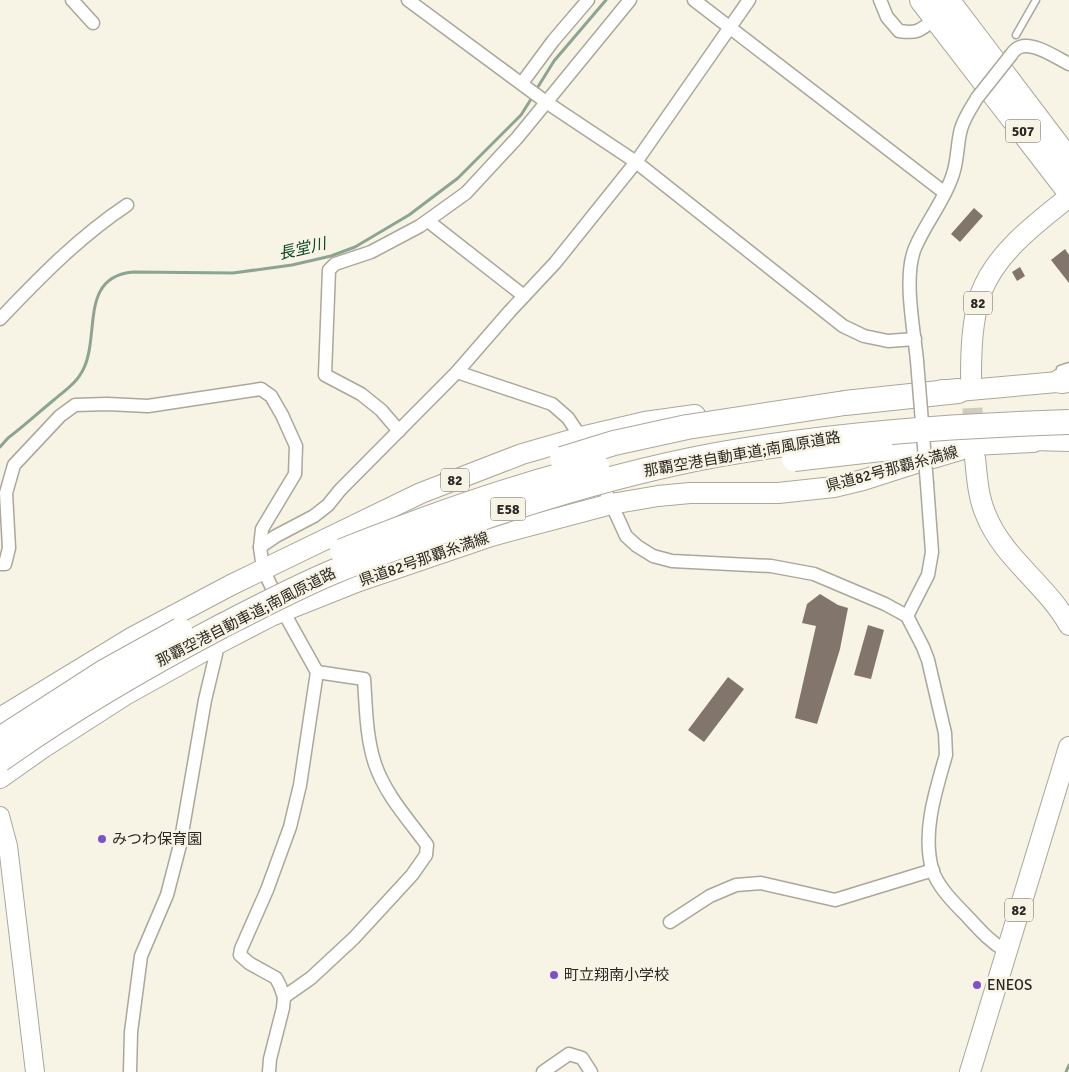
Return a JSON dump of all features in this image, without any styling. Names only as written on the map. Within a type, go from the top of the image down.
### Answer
[{"type":"highway","name":"507","points":[[935,6],[1069,161]]},
{"type":"highway","name":"507","points":[[935,6],[1069,191]]},
{"type":"highway","points":[[412,533],[498,483],[551,463],[614,443],[687,427],[964,384]]},
{"type":"highway","name":"那覇空港自動車道;南風原道路","points":[[0,760],[112,687],[192,642],[412,533],[515,488],[646,454],[787,428],[880,416],[994,408],[1069,406]]},
{"type":"highway","name":"那覇空港自動車道;南風原道路","points":[[0,739],[104,672],[185,627],[327,557],[651,468],[716,456],[790,443],[882,432],[994,424],[1069,422]]},
{"type":"highway","points":[[412,533],[679,474],[882,449],[1033,440]]},
{"type":"main road","name":"82","points":[[964,384],[971,356],[976,310],[990,276],[1001,258],[1069,197]]},
{"type":"main road","name":"82","points":[[0,718],[133,637],[263,569],[421,493],[522,454],[645,422],[844,393],[1067,377]]},
{"type":"main road","name":"県道82号那覇糸満線","points":[[0,778],[124,695],[215,644],[283,611],[359,581],[491,536],[611,504],[658,496],[690,493],[760,494],[816,490],[863,480],[946,453],[989,445],[1033,440],[1069,441]]},
{"type":"main road","name":"県道82号那覇糸満線","points":[[974,458],[979,493],[986,516],[993,529],[1009,551],[1048,595],[1069,625]]},
{"type":"main road","name":"82","points":[[970,1072],[1069,747]]},
{"type":"street","points":[[72,0],[93,23]]},
{"type":"street","points":[[408,0],[546,102],[636,162],[843,326],[864,336],[888,341],[915,339]]},
{"type":"street","points":[[522,83],[552,41],[588,0]]},
{"type":"street","points":[[399,431],[381,410],[361,394],[325,375],[329,270],[335,264],[371,252],[428,221],[466,193],[516,138],[630,0]]},
{"type":"street","points":[[694,0],[945,193]]},
{"type":"street","points":[[260,547],[283,532],[314,516],[328,505],[340,490],[457,372],[555,263],[636,162],[749,0]]},
{"type":"street","points":[[880,0],[887,17],[899,31],[911,33],[923,28],[935,6]]},
{"type":"street","points":[[907,616],[928,575],[932,552],[910,284],[911,262],[914,249],[945,193],[956,162],[961,128],[977,98],[1011,55],[1020,47],[1029,46],[1069,64]]},
{"type":"street","points":[[0,319],[49,267],[102,222],[127,205]]},
{"type":"street","points":[[428,221],[524,296]]},
{"type":"street","points":[[457,372],[552,404],[568,418],[582,437],[626,536],[653,556],[672,560],[771,566],[814,574],[885,604],[907,616],[928,660],[945,733],[946,755],[930,822],[929,844],[932,870],[954,903],[995,945],[1006,951]]},
{"type":"street","points":[[0,564],[5,564],[9,548],[6,493],[14,465],[60,416],[75,405],[148,406],[261,389],[271,396],[282,415],[296,446],[294,474],[262,529],[260,547],[263,569],[316,672],[300,785],[290,827],[267,890],[241,948],[240,955],[249,963],[276,978],[284,997],[269,1072]]},
{"type":"street","points":[[130,1072],[132,1022],[141,956],[167,895],[180,845],[205,700],[216,654],[215,644]]},
{"type":"street","points":[[284,997],[312,978],[354,938],[412,875],[426,855],[427,845],[391,797],[375,763],[369,740],[364,679],[316,672]]},
{"type":"street","points":[[0,816],[8,846],[36,1072]]},
{"type":"street","points":[[670,922],[710,896],[736,885],[761,883],[835,900],[932,870]]},
{"type":"street","points":[[543,1072],[569,1054],[582,1058],[592,1072]]},
{"type":"lane","points":[[1016,35],[1036,0]]},
{"type":"building","points":[[974,208],[983,216],[960,242],[951,234]]},
{"type":"building","points":[[1065,249],[1069,255],[1069,283],[1051,260]]},
{"type":"building","points":[[1020,267],[1025,276],[1017,281],[1012,272]]},
{"type":"building","points":[[820,594],[838,605],[848,608],[840,649],[817,724],[795,718],[816,626],[802,623],[807,604]]},
{"type":"building","points":[[868,625],[884,630],[871,679],[854,675]]},
{"type":"building","points":[[728,677],[744,689],[704,742],[688,730]]},
{"type":"waterway","name":"長堂川","points":[[536,90],[554,61],[606,0]]},
{"type":"waterway","name":"長堂川","points":[[0,447],[8,438],[78,379],[87,361],[97,298],[104,286],[115,277],[133,272],[233,273],[292,265],[331,256],[355,247],[409,215],[458,178],[521,115],[533,96]]},
{"type":"waterway","points":[[1066,1072],[1069,1065]]},
{"type":"tunnel","points":[[971,378],[974,441]]},
{"type":"place","name":"みつわ保育園","points":[[102,839]]},
{"type":"place","name":"町立翔南小学校","points":[[554,975]]},
{"type":"place","name":"ENEOS","points":[[977,985]]}]
